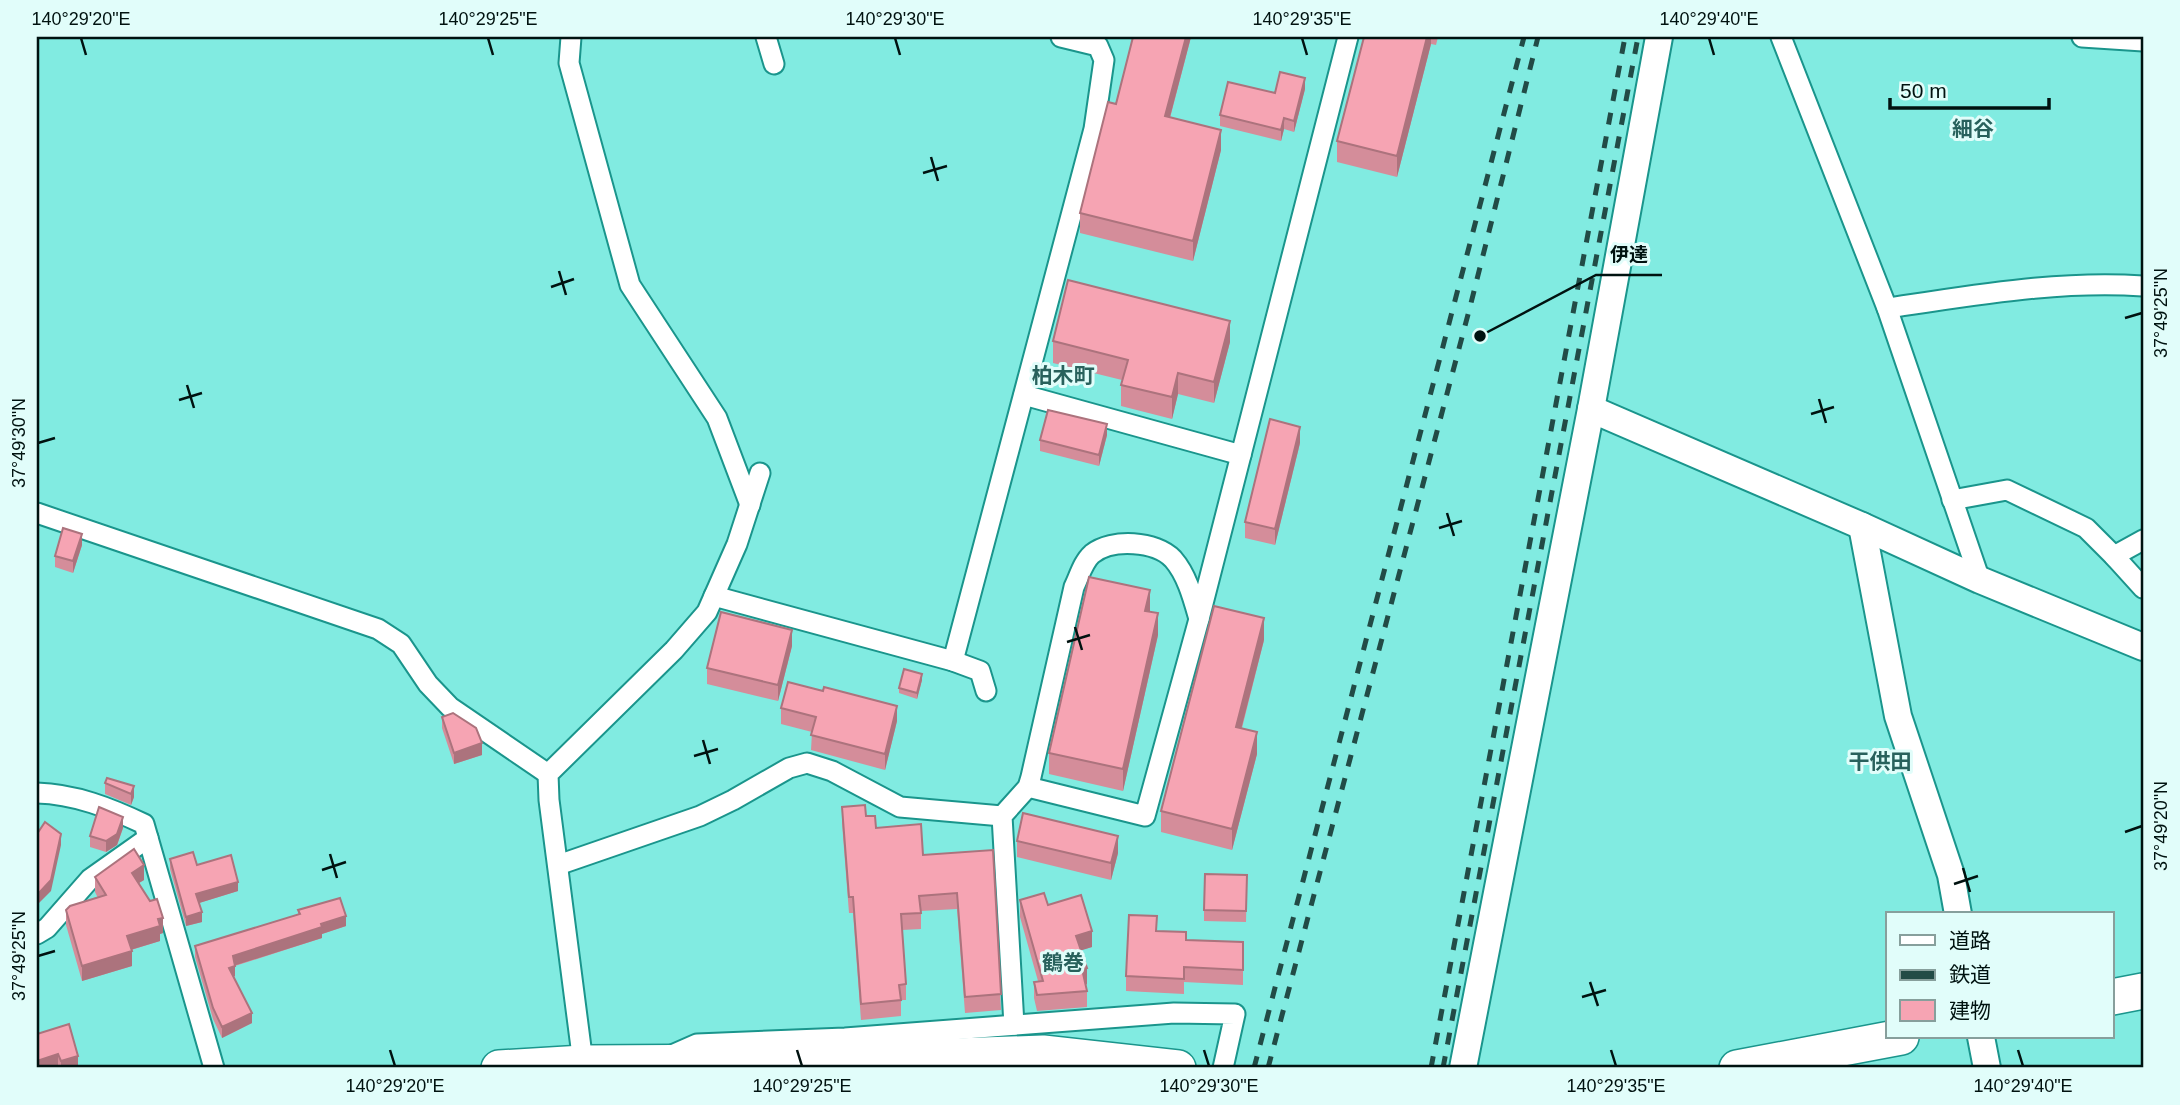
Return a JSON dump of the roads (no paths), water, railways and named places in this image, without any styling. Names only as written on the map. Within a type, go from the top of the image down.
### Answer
[{"type":"highway","points":[[2114,997],[2143,991]]},
{"type":"highway","points":[[1737,1068],[1897,1038]]},
{"type":"highway","points":[[499,1068],[583,1063],[787,1062],[1043,1053],[1178,1068]]},
{"type":"street","points":[[571,37],[569,63],[630,285],[717,418],[750,505]]},
{"type":"street","points":[[766,37],[774,64]]},
{"type":"street","points":[[953,661],[1094,129],[1104,60],[1099,41],[1060,37]]},
{"type":"street","points":[[1028,786],[1145,816],[1199,619],[1348,37]]},
{"type":"street","points":[[1463,1068],[1591,409],[1659,37]]},
{"type":"street","points":[[1781,37],[1887,308],[1980,580]]},
{"type":"street","points":[[2082,37],[2143,41]]},
{"type":"street","points":[[1887,308],[2041,286],[2143,286]]},
{"type":"street","points":[[1024,396],[1241,456]]},
{"type":"street","points":[[1591,409],[1980,580],[2143,647]]},
{"type":"street","points":[[548,774],[674,650],[707,612],[737,544],[760,473]]},
{"type":"street","points":[[1952,500],[2007,490],[2086,528],[2143,588]]},
{"type":"street","points":[[37,513],[378,629],[401,643],[428,684],[450,707],[548,774],[583,1063]]},
{"type":"street","points":[[1861,526],[1898,716],[1951,875],[1958,912]]},
{"type":"street","points":[[2117,559],[2114,556],[2143,540]]},
{"type":"street","points":[[1014,1025],[1002,816],[1028,786],[1074,587],[1083,566],[1093,554],[1107,547],[1151,546],[1174,560],[1185,578],[1199,619]]},
{"type":"street","points":[[714,596],[953,661],[980,671],[986,691]]},
{"type":"street","points":[[558,864],[700,816],[789,768],[807,764],[832,771],[900,807],[1002,816]]},
{"type":"street","points":[[37,793],[70,796],[144,824],[214,1068]]},
{"type":"street","points":[[37,934],[47,928],[90,879],[148,838]]},
{"type":"street","points":[[655,1063],[696,1044],[845,1038],[1174,1013],[1235,1014],[1223,1068]]},
{"type":"street","points":[[1981,1038],[1987,1068]]},
{"type":"railway","points":[[1254,1068],[1524,37]]},
{"type":"railway","points":[[1268,1068],[1470,307],[1538,37]]},
{"type":"railway","points":[[1431,1068],[1625,37]]},
{"type":"railway","points":[[1443,1068],[1638,37]]},
{"type":"place","name":"伊達","points":[[1480,336]]},
{"type":"district","name":"細谷","points":[[1973,129]]},
{"type":"district","name":"柏木町","points":[[1063,376]]},
{"type":"district","name":"干供田","points":[[1880,762]]},
{"type":"district","name":"鶴巻","points":[[1063,963]]}]
